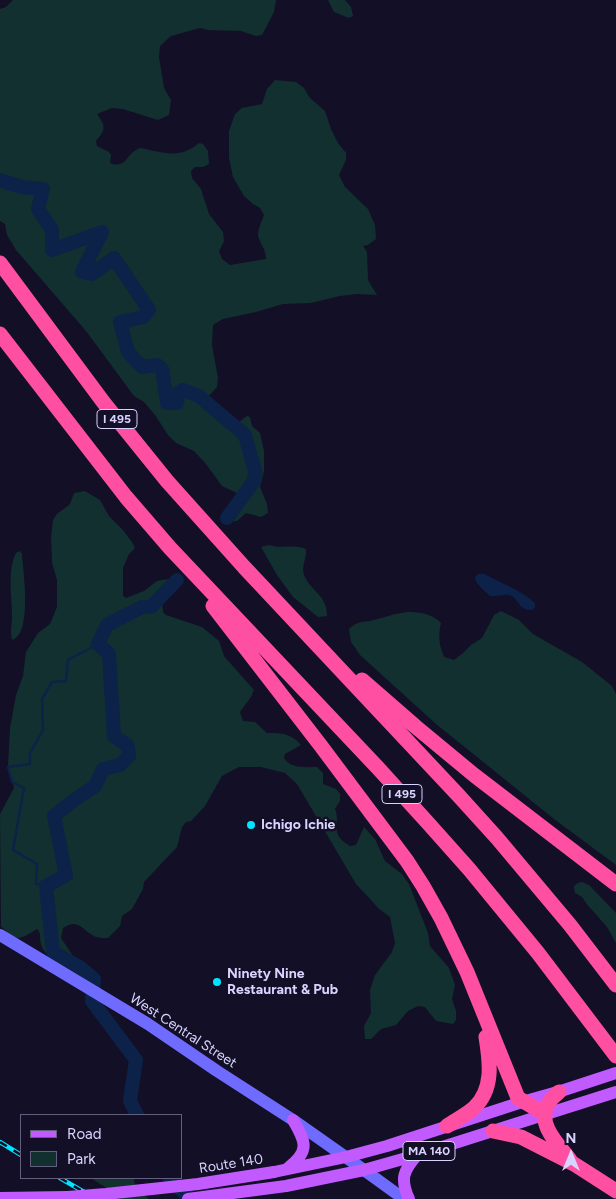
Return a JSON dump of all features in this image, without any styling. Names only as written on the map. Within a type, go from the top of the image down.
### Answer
[{"type":"highway","name":"I 495","points":[[0,263],[104,403],[167,481],[244,568],[471,810],[570,925],[616,985]]},
{"type":"highway","name":"I 495","points":[[0,334],[126,497],[170,548],[378,768],[469,869],[538,953],[616,1056]]},
{"type":"highway","points":[[170,548],[321,746],[433,901],[467,972],[518,1098],[544,1114]]},
{"type":"highway","points":[[244,568],[352,672],[416,727],[474,775],[616,884]]},
{"type":"highway","points":[[447,1126],[473,1109],[488,1086],[490,1072],[489,1056],[481,1008]]},
{"type":"highway","points":[[559,1092],[548,1104],[544,1114],[548,1133],[574,1164]]},
{"type":"highway","points":[[493,1131],[521,1137],[574,1164],[616,1191]]},
{"type":"main road","name":"MA 140","points":[[346,1157],[387,1146],[611,1075]]},
{"type":"main road","name":"MA 140","points":[[364,1170],[616,1092]]},
{"type":"main road","points":[[280,1171],[298,1160],[304,1148],[302,1136],[293,1120]]},
{"type":"main road","points":[[410,1199],[403,1179],[409,1165],[417,1155]]},
{"type":"main road","name":"Route 140","points":[[0,1198],[68,1197],[198,1184],[280,1171],[346,1157]]},
{"type":"main road","name":"Route 140","points":[[188,1199],[286,1186],[364,1170]]},
{"type":"street","name":"West Central Street","points":[[0,935],[148,1024],[293,1120],[404,1199]]},
{"type":"green space","points":[[13,0],[276,0],[274,12],[262,35],[256,36],[241,31],[200,28],[171,36],[160,46],[159,57],[164,88],[171,100],[169,115],[158,120],[123,109],[112,108],[97,114],[104,128],[96,141],[97,146],[111,155],[110,163],[118,165],[140,148],[163,153],[177,153],[184,152],[199,143],[203,144],[208,151],[209,164],[203,167],[195,167],[191,171],[192,178],[201,189],[209,214],[223,232],[224,241],[219,251],[222,259],[230,265],[266,259],[258,235],[264,215],[260,208],[244,196],[233,177],[229,158],[229,131],[235,114],[242,108],[262,104],[267,89],[275,80],[296,82],[325,111],[338,143],[346,153],[346,160],[339,175],[345,187],[368,209],[375,225],[376,239],[363,246],[367,252],[368,280],[377,295],[357,294],[311,303],[283,304],[223,319],[213,325],[212,345],[218,378],[217,387],[208,397],[209,402],[211,407],[219,413],[239,422],[247,416],[250,417],[252,426],[260,433],[264,451],[264,471],[260,487],[267,504],[268,513],[261,517],[246,513],[237,521],[228,522],[227,517],[239,494],[222,486],[194,451],[176,443],[168,435],[144,402],[134,396],[86,331],[16,250],[7,235],[5,224],[0,221],[0,9],[6,7]]},
{"type":"green space","points":[[328,0],[345,0],[351,7],[353,16],[349,18],[334,12]]},
{"type":"green space","points":[[85,491],[100,500],[109,516],[122,529],[135,548],[129,554],[123,568],[123,596],[126,598],[144,591],[157,581],[174,578],[175,590],[162,600],[163,612],[166,615],[202,627],[219,641],[224,656],[254,690],[240,712],[243,721],[255,722],[267,733],[286,734],[297,741],[301,745],[285,754],[284,758],[294,766],[317,767],[323,773],[323,784],[336,789],[340,794],[340,801],[335,809],[337,831],[340,838],[350,846],[356,845],[364,827],[375,839],[385,861],[402,874],[409,884],[428,933],[430,946],[449,968],[455,985],[452,999],[456,1011],[456,1020],[453,1024],[436,1021],[425,1007],[418,1006],[408,1011],[396,1025],[381,1029],[371,1039],[365,1039],[364,1026],[371,1013],[370,990],[375,975],[392,952],[395,943],[390,917],[378,908],[356,884],[297,784],[285,773],[261,767],[239,767],[222,776],[205,806],[191,821],[186,822],[182,827],[177,847],[144,882],[143,889],[132,909],[122,916],[120,926],[108,938],[96,937],[81,926],[73,924],[63,928],[61,938],[75,959],[75,971],[46,953],[41,944],[40,934],[37,929],[26,936],[18,938],[11,935],[1,926],[0,814],[14,788],[8,766],[10,728],[16,695],[23,676],[26,652],[38,633],[50,624],[57,607],[57,580],[52,563],[51,537],[53,520],[57,514],[70,504],[74,493]]},
{"type":"green space","points":[[269,545],[306,549],[303,568],[304,575],[322,598],[327,616],[318,617],[293,597],[277,575],[261,547]]},
{"type":"green space","points":[[20,551],[22,554],[25,587],[25,615],[23,626],[18,635],[12,640],[11,576],[13,560],[16,553]]},
{"type":"green space","points":[[501,611],[519,620],[533,634],[582,662],[612,686],[616,694],[616,865],[554,819],[436,724],[360,655],[351,642],[349,629],[358,623],[394,614],[417,612],[433,617],[441,623],[439,636],[442,653],[444,657],[454,660],[482,638],[494,615]]},
{"type":"green space","points":[[582,882],[589,885],[616,913],[616,943],[607,927],[582,897],[575,893],[574,887],[577,883]]},
{"type":"green space","points":[[93,1179],[134,1179],[136,1187],[149,1199],[123,1199]]},
{"type":"water","points":[[478,574],[484,574],[524,594],[535,603],[535,608],[532,610],[525,609],[510,595],[490,596],[477,582],[475,577]]},
{"type":"waterway","points":[[0,180],[21,187],[43,189],[38,209],[52,230],[52,250],[102,232],[82,272],[92,274],[114,258],[149,310],[143,317],[120,322],[128,352],[142,367],[157,365],[162,369],[167,403],[177,403],[178,393],[183,390],[199,396],[245,435],[255,471],[254,481],[227,518]]},
{"type":"waterway","points":[[136,1114],[130,1101],[136,1060],[92,1001],[94,979],[81,968],[53,952],[46,886],[66,875],[54,816],[95,786],[103,769],[120,765],[129,756],[128,746],[114,736],[109,654],[98,644],[107,625],[142,607],[151,607],[177,580]]},
{"type":"waterway","points":[[46,886],[36,884],[37,864],[13,850],[24,788],[12,782],[8,767],[30,764],[30,753],[43,730],[42,699],[52,682],[66,681],[68,660],[98,644]]},
{"type":"waterway","points":[[171,1179],[190,1199]]},
{"type":"railway","points":[[0,1142],[20,1154]]},
{"type":"railway","points":[[62,1179],[96,1199]]},
{"type":"place","name":"Ichigo Ichie","points":[[251,825]]},
{"type":"place","name":"Ninety Nine Restaurant & Pub","points":[[217,982]]}]
